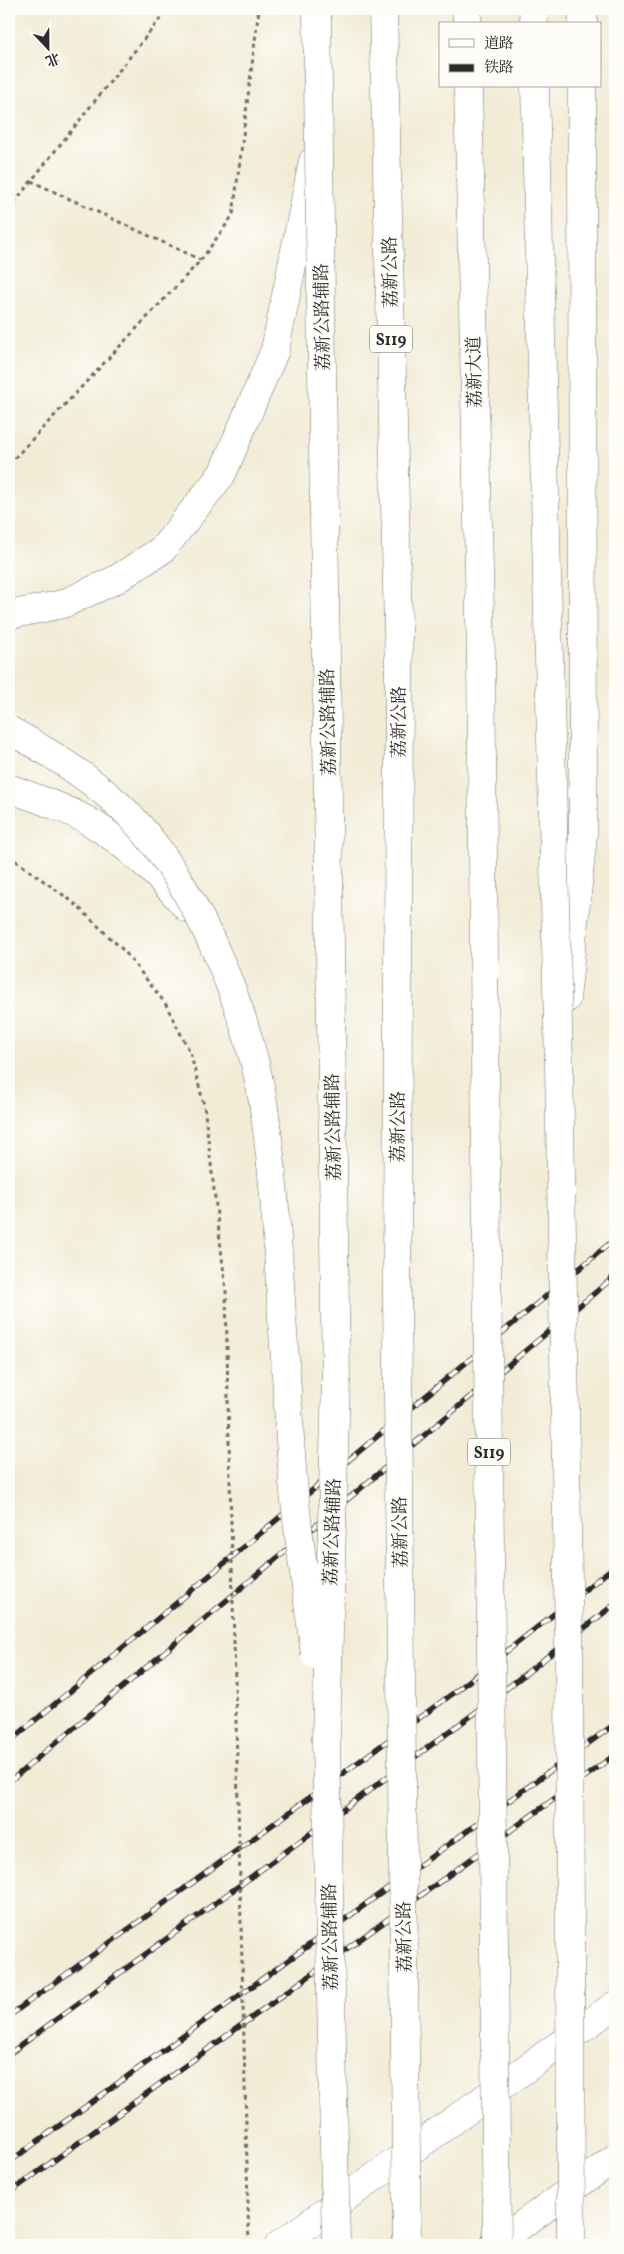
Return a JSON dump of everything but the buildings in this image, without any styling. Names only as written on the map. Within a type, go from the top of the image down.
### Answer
[{"type":"main road","name":"荔新公路辅路","points":[[317,9],[336,1381],[326,1740],[336,2245]]},
{"type":"main road","name":"荔新公路","points":[[383,9],[399,669],[398,1305],[407,2245]]},
{"type":"main road","points":[[467,9],[467,22]]},
{"type":"main road","points":[[533,9],[534,22]]},
{"type":"main road","points":[[583,9],[583,22]]},
{"type":"main road","name":"荔新大道","points":[[468,88],[481,658],[495,2245]]},
{"type":"main road","points":[[535,88],[559,1065],[569,1641],[571,2245]]},
{"type":"main road","points":[[559,1065],[583,835],[582,88]]},
{"type":"main road","points":[[9,615],[63,604],[117,579],[163,549],[222,474],[275,350],[320,127]]},
{"type":"main road","points":[[9,730],[41,747],[86,778],[120,806],[152,843],[178,880],[205,928],[231,987],[248,1040],[262,1100],[270,1155],[293,1483],[326,1740]]},
{"type":"main road","points":[[9,788],[92,824],[135,855],[170,888],[205,928]]},
{"type":"main road","points":[[279,2245],[615,2005]]},
{"type":"main road","points":[[495,2245],[615,2158]]},
{"type":"path","points":[[9,209],[168,9]]},
{"type":"path","points":[[9,464],[201,260],[233,215],[259,9]]},
{"type":"path","points":[[31,181],[201,260]]},
{"type":"path","points":[[9,856],[73,902],[125,952],[165,1003],[190,1052],[204,1105],[226,1291],[248,2245]]},
{"type":"railway","points":[[9,1742],[615,1239]]},
{"type":"railway","points":[[9,1782],[615,1276]]},
{"type":"railway","points":[[9,2016],[459,1689],[615,1566]]},
{"type":"railway","points":[[9,2054],[479,1710],[615,1604]]},
{"type":"railway","points":[[9,2162],[615,1724]]},
{"type":"railway","points":[[9,2193],[615,1755]]}]
